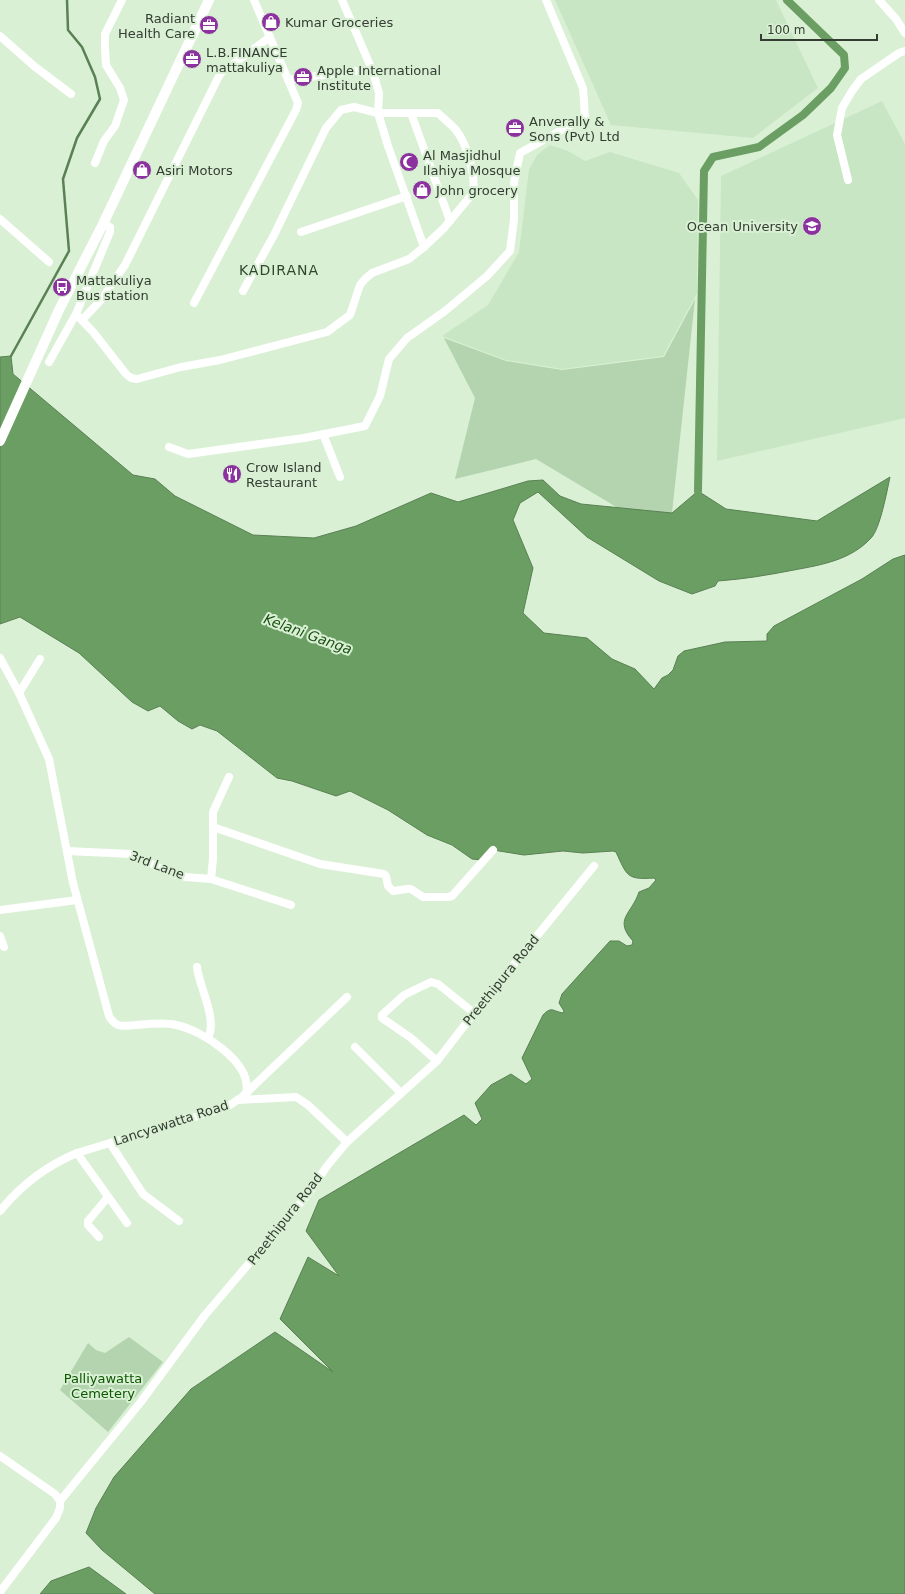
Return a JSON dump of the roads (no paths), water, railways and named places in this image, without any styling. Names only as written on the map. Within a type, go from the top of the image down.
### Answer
[{"type":"main road","points":[[0,441],[59,310],[103,224],[209,0]]},
{"type":"street","points":[[95,163],[104,141],[115,126],[124,100],[120,88],[106,65],[105,49],[105,34],[122,0]]},
{"type":"street","points":[[194,302],[296,110],[298,103],[254,0]]},
{"type":"street","points":[[342,0],[373,72],[379,93],[378,113],[388,146],[424,247]]},
{"type":"street","points":[[169,446],[188,454],[323,434],[365,426],[380,396],[389,359],[407,338],[445,311],[487,276],[510,251],[514,219],[514,182],[520,153],[584,117],[583,88],[546,0]]},
{"type":"street","points":[[879,0],[896,19],[905,33]]},
{"type":"street","points":[[0,36],[34,66],[71,94]]},
{"type":"street","points":[[79,317],[101,300],[125,265],[221,73],[270,37]]},
{"type":"street","points":[[848,180],[838,135],[842,108],[861,79],[899,53],[905,51]]},
{"type":"street","points":[[288,80],[353,71],[373,72]]},
{"type":"street","points":[[79,317],[126,374],[131,378],[137,379],[220,360],[328,332],[350,315],[360,285],[365,279],[372,273],[409,259],[424,247],[450,221],[473,193],[474,186],[471,167],[465,147],[457,131],[438,113],[378,113],[354,107],[341,110],[329,124],[243,291]]},
{"type":"street","points":[[411,113],[450,221]]},
{"type":"street","points":[[301,232],[407,196]]},
{"type":"street","points":[[0,219],[49,262]]},
{"type":"street","points":[[48,362],[79,317],[110,232],[110,227],[103,224]]},
{"type":"street","points":[[323,434],[340,477]]},
{"type":"street","points":[[0,658],[19,692],[49,759],[77,900],[111,1020],[117,1025],[122,1026],[164,1024],[176,1025],[208,1038],[238,1065],[246,1079],[248,1086],[246,1093]]},
{"type":"street","points":[[19,692],[40,659]]},
{"type":"street","points":[[211,879],[214,806],[229,777]]},
{"type":"street","points":[[213,827],[320,864],[385,875],[388,886],[393,891],[411,889],[423,897],[452,896],[493,850]]},
{"type":"street","name":"3rd Lane","points":[[67,850],[131,854],[173,874],[186,877],[211,879],[291,905]]},
{"type":"street","name":"Preethipura Road","points":[[0,1592],[56,1518],[60,1508],[60,1501],[140,1403],[206,1315],[309,1193],[327,1166],[346,1142],[437,1061],[474,1013],[594,866]]},
{"type":"street","points":[[0,910],[77,900]]},
{"type":"street","points":[[0,936],[4,947]]},
{"type":"street","points":[[197,966],[210,1022],[208,1038]]},
{"type":"street","points":[[437,1061],[404,1033],[382,1018],[382,1015],[404,995],[431,982],[438,984],[474,1013]]},
{"type":"street","name":"Lancyawatta Road","points":[[0,1211],[22,1186],[52,1165],[77,1153],[227,1107],[246,1093],[346,997]]},
{"type":"street","points":[[354,1047],[401,1093]]},
{"type":"street","points":[[238,1100],[296,1097],[308,1106],[346,1142]]},
{"type":"street","points":[[110,1143],[143,1194],[179,1222]]},
{"type":"street","points":[[77,1153],[127,1222]]},
{"type":"street","points":[[98,1237],[88,1225],[88,1221],[108,1197]]},
{"type":"street","points":[[0,1456],[55,1494],[60,1501]]},
{"type":"water","name":"Kelani Ganga","points":[[11,356],[13,374],[133,475],[155,479],[175,496],[253,535],[314,538],[356,526],[431,493],[458,502],[528,481],[543,480],[560,496],[581,504],[672,513],[698,491],[726,509],[817,521],[890,477],[883,509],[877,527],[871,538],[854,552],[815,566],[756,577],[718,581],[715,586],[692,594],[659,581],[587,537],[538,492],[520,503],[513,520],[533,568],[523,613],[544,633],[587,638],[612,659],[635,669],[654,689],[662,678],[673,670],[678,656],[684,651],[725,642],[767,641],[767,634],[774,626],[862,579],[893,559],[905,555],[905,1594],[155,1594],[102,1550],[86,1533],[96,1508],[114,1477],[191,1389],[275,1332],[333,1372],[280,1319],[308,1257],[339,1276],[306,1231],[319,1200],[464,1115],[476,1125],[482,1119],[475,1103],[491,1085],[511,1074],[526,1084],[532,1079],[522,1058],[543,1015],[550,1010],[563,1013],[564,1011],[559,1003],[562,994],[610,941],[619,941],[627,946],[632,945],[633,941],[627,933],[625,927],[624,922],[626,916],[639,892],[649,888],[656,880],[654,878],[638,878],[629,875],[616,852],[613,851],[583,853],[563,851],[524,855],[493,850],[482,860],[472,859],[452,845],[427,835],[388,810],[350,791],[336,796],[292,781],[277,778],[217,731],[200,725],[192,729],[178,721],[160,706],[148,711],[132,702],[79,653],[20,617],[0,624],[0,357]]},
{"type":"water","points":[[89,1567],[126,1594],[40,1594],[51,1581]]},
{"type":"waterway","points":[[11,356],[69,251],[63,179],[77,138],[100,99],[95,77],[82,47],[68,30],[67,0]]},
{"type":"waterway","points":[[698,491],[704,171],[713,157],[759,147],[803,115],[831,88],[845,68],[844,55],[787,0]]},
{"type":"place","name":"Kumar Groceries","points":[[271,22]]},
{"type":"place","name":"Radiant Health Care","points":[[209,25]]},
{"type":"place","name":"L.B.FINANCE mattakuliya","points":[[192,59]]},
{"type":"place","name":"Apple International Institute","points":[[303,77]]},
{"type":"place","name":"Anverally & Sons (Pvt) Ltd","points":[[515,128]]},
{"type":"place","name":"Al Masjidhul Ilahiya Mosque","points":[[409,162]]},
{"type":"place","name":"Asiri Motors","points":[[142,170]]},
{"type":"place","name":"John grocery","points":[[422,190]]},
{"type":"place","name":"Ocean University","points":[[812,226]]},
{"type":"place","name":"Mattakuliya Bus station","points":[[62,287]]},
{"type":"place","name":"Crow Island Restaurant","points":[[232,474]]},
{"type":"district","name":"KADIRANA","points":[[279,270]]},
{"type":"park label","name":"Palliyawatta Cemetery","points":[[103,1386]]}]
